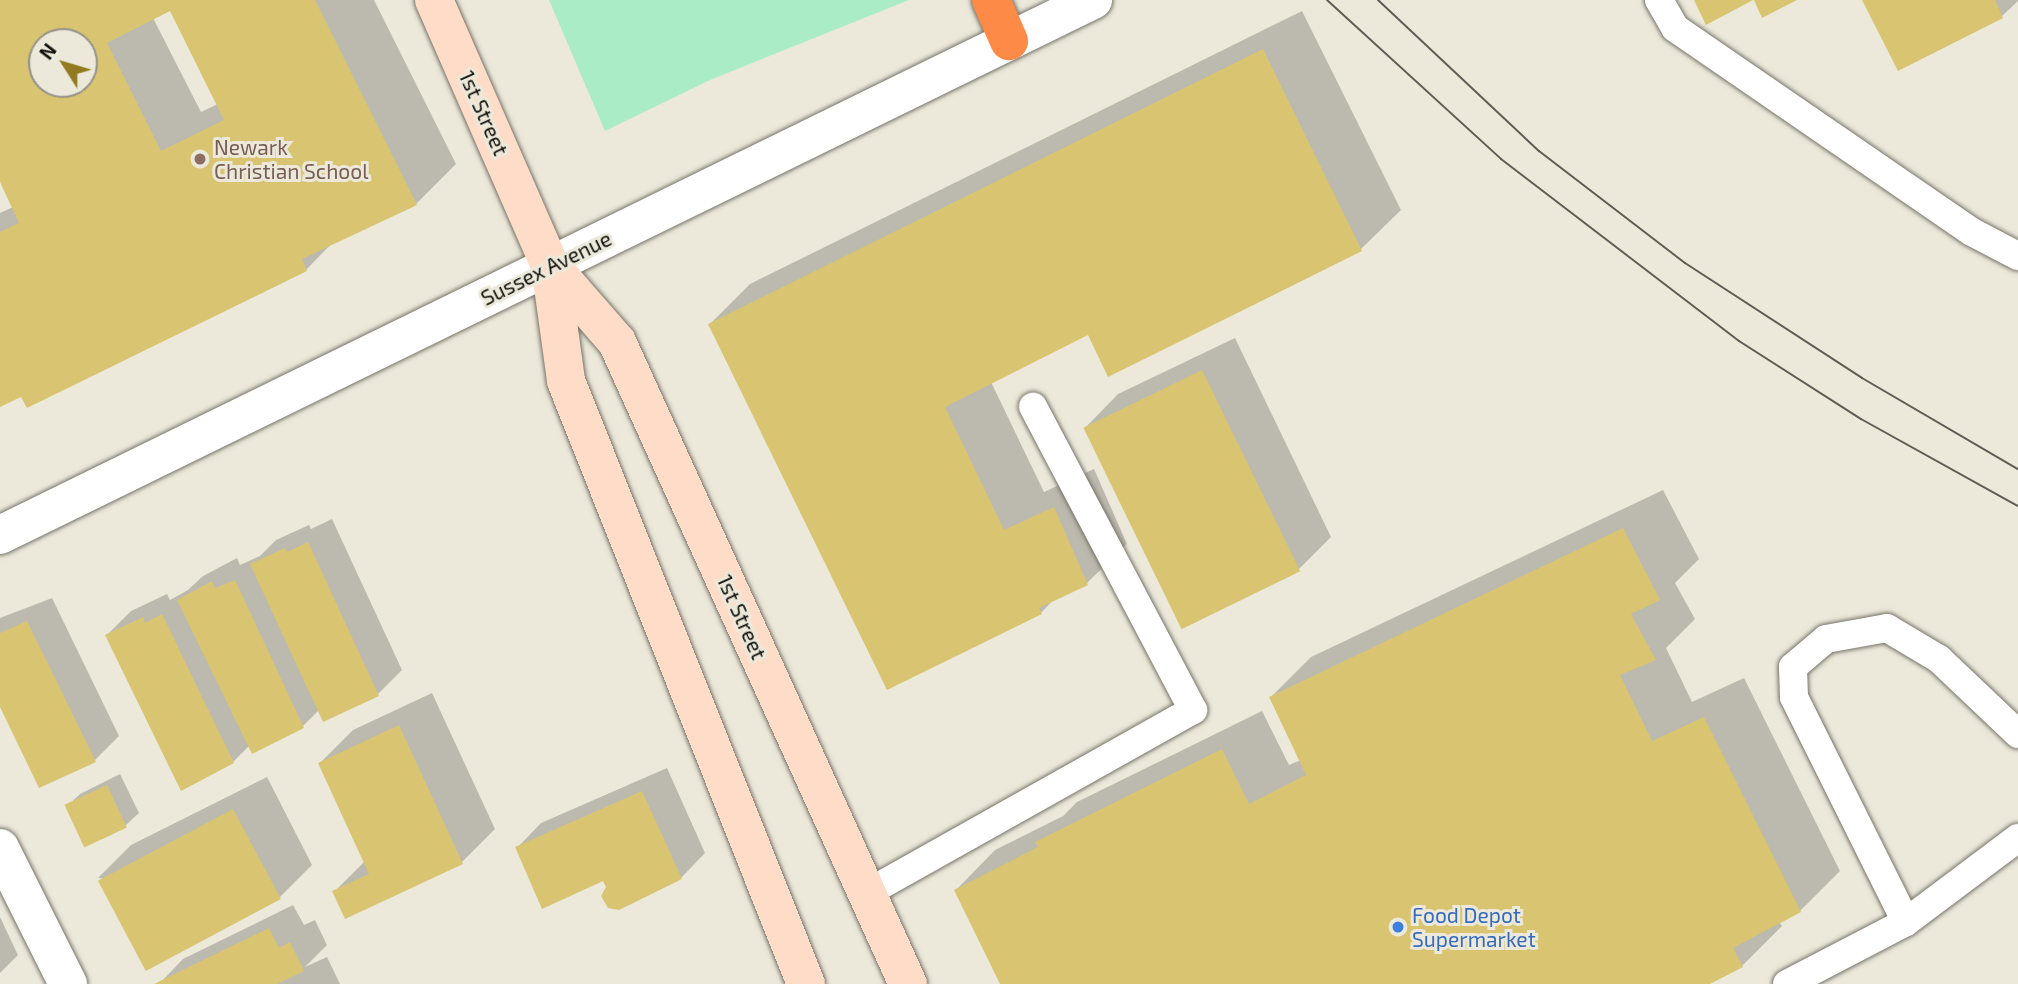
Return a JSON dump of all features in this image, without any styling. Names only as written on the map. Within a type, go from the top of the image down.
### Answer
[{"type":"highway","points":[[991,0],[1009,41]]},
{"type":"main road","name":"1st Street","points":[[434,0],[550,265],[566,381],[806,984]]},
{"type":"main road","name":"1st Street","points":[[550,265],[617,342],[908,984]]},
{"type":"street","name":"Sussex Avenue","points":[[0,536],[1093,0]]},
{"type":"street","points":[[0,848],[68,984]]},
{"type":"lane","points":[[1659,0],[1675,28],[1972,232],[2018,256]]},
{"type":"lane","points":[[867,893],[1193,710],[1033,407]]},
{"type":"lane","points":[[1906,922],[1794,696],[1793,667],[1826,639],[1888,628],[1939,659],[2018,734]]},
{"type":"lane","points":[[1787,984],[1906,922],[2018,838]]},
{"type":"green space","points":[[549,0],[909,0],[710,80],[605,131]]},
{"type":"building","name":"Newark Christian School","points":[[0,0],[315,0],[417,205],[302,259],[307,271],[27,408],[21,397],[0,407],[0,232],[19,223],[0,182]],"holes":[[[170,11],[224,120],[161,151],[107,43]]]},
{"type":"building","points":[[1694,0],[1753,0],[1706,25]]},
{"type":"building","points":[[1754,0],[1797,0],[1762,18]]},
{"type":"building","points":[[1862,0],[1995,0],[2003,18],[1898,71]]},
{"type":"building","points":[[1263,49],[1362,251],[1108,377],[1088,335],[945,407],[1004,530],[1054,507],[1088,585],[1039,608],[1042,614],[887,690],[708,324]]},
{"type":"building","points":[[1202,370],[1300,571],[1182,629],[1083,428]]},
{"type":"building","points":[[1623,528],[1660,600],[1631,614],[1656,660],[1620,675],[1652,741],[1704,717],[1801,912],[1733,948],[1743,967],[1710,984],[1000,984],[954,890],[1038,847],[1035,842],[1222,749],[1249,804],[1306,775],[1269,697]]},
{"type":"building","points":[[308,542],[379,696],[323,722],[250,564],[285,548],[287,552]]},
{"type":"building","points":[[235,580],[304,728],[252,754],[177,600],[212,581],[215,588]]},
{"type":"building","points":[[162,614],[234,763],[181,791],[105,635],[143,617],[145,623]]},
{"type":"building","points":[[27,621],[96,762],[39,788],[0,707],[0,633]]},
{"type":"building","points":[[399,725],[463,864],[345,919],[332,891],[369,874],[318,763]]},
{"type":"building","points":[[107,785],[127,828],[84,847],[64,805]]},
{"type":"building","points":[[642,791],[682,879],[619,910],[608,908],[601,896],[606,887],[603,881],[542,909],[515,847]]},
{"type":"building","points":[[233,809],[281,899],[146,971],[98,881]]},
{"type":"building","points":[[269,928],[279,948],[290,942],[304,971],[277,984],[154,984]]},
{"type":"tram line","points":[[1327,0],[1501,159],[1739,341],[1861,419],[2018,506]]},
{"type":"tram line","points":[[1378,0],[1539,151],[1685,263],[1862,378],[2018,469]]},
{"type":"place","name":"Newark Christian School","points":[[200,159]]},
{"type":"place","name":"Food Depot Supermarket","points":[[1398,927]]}]
